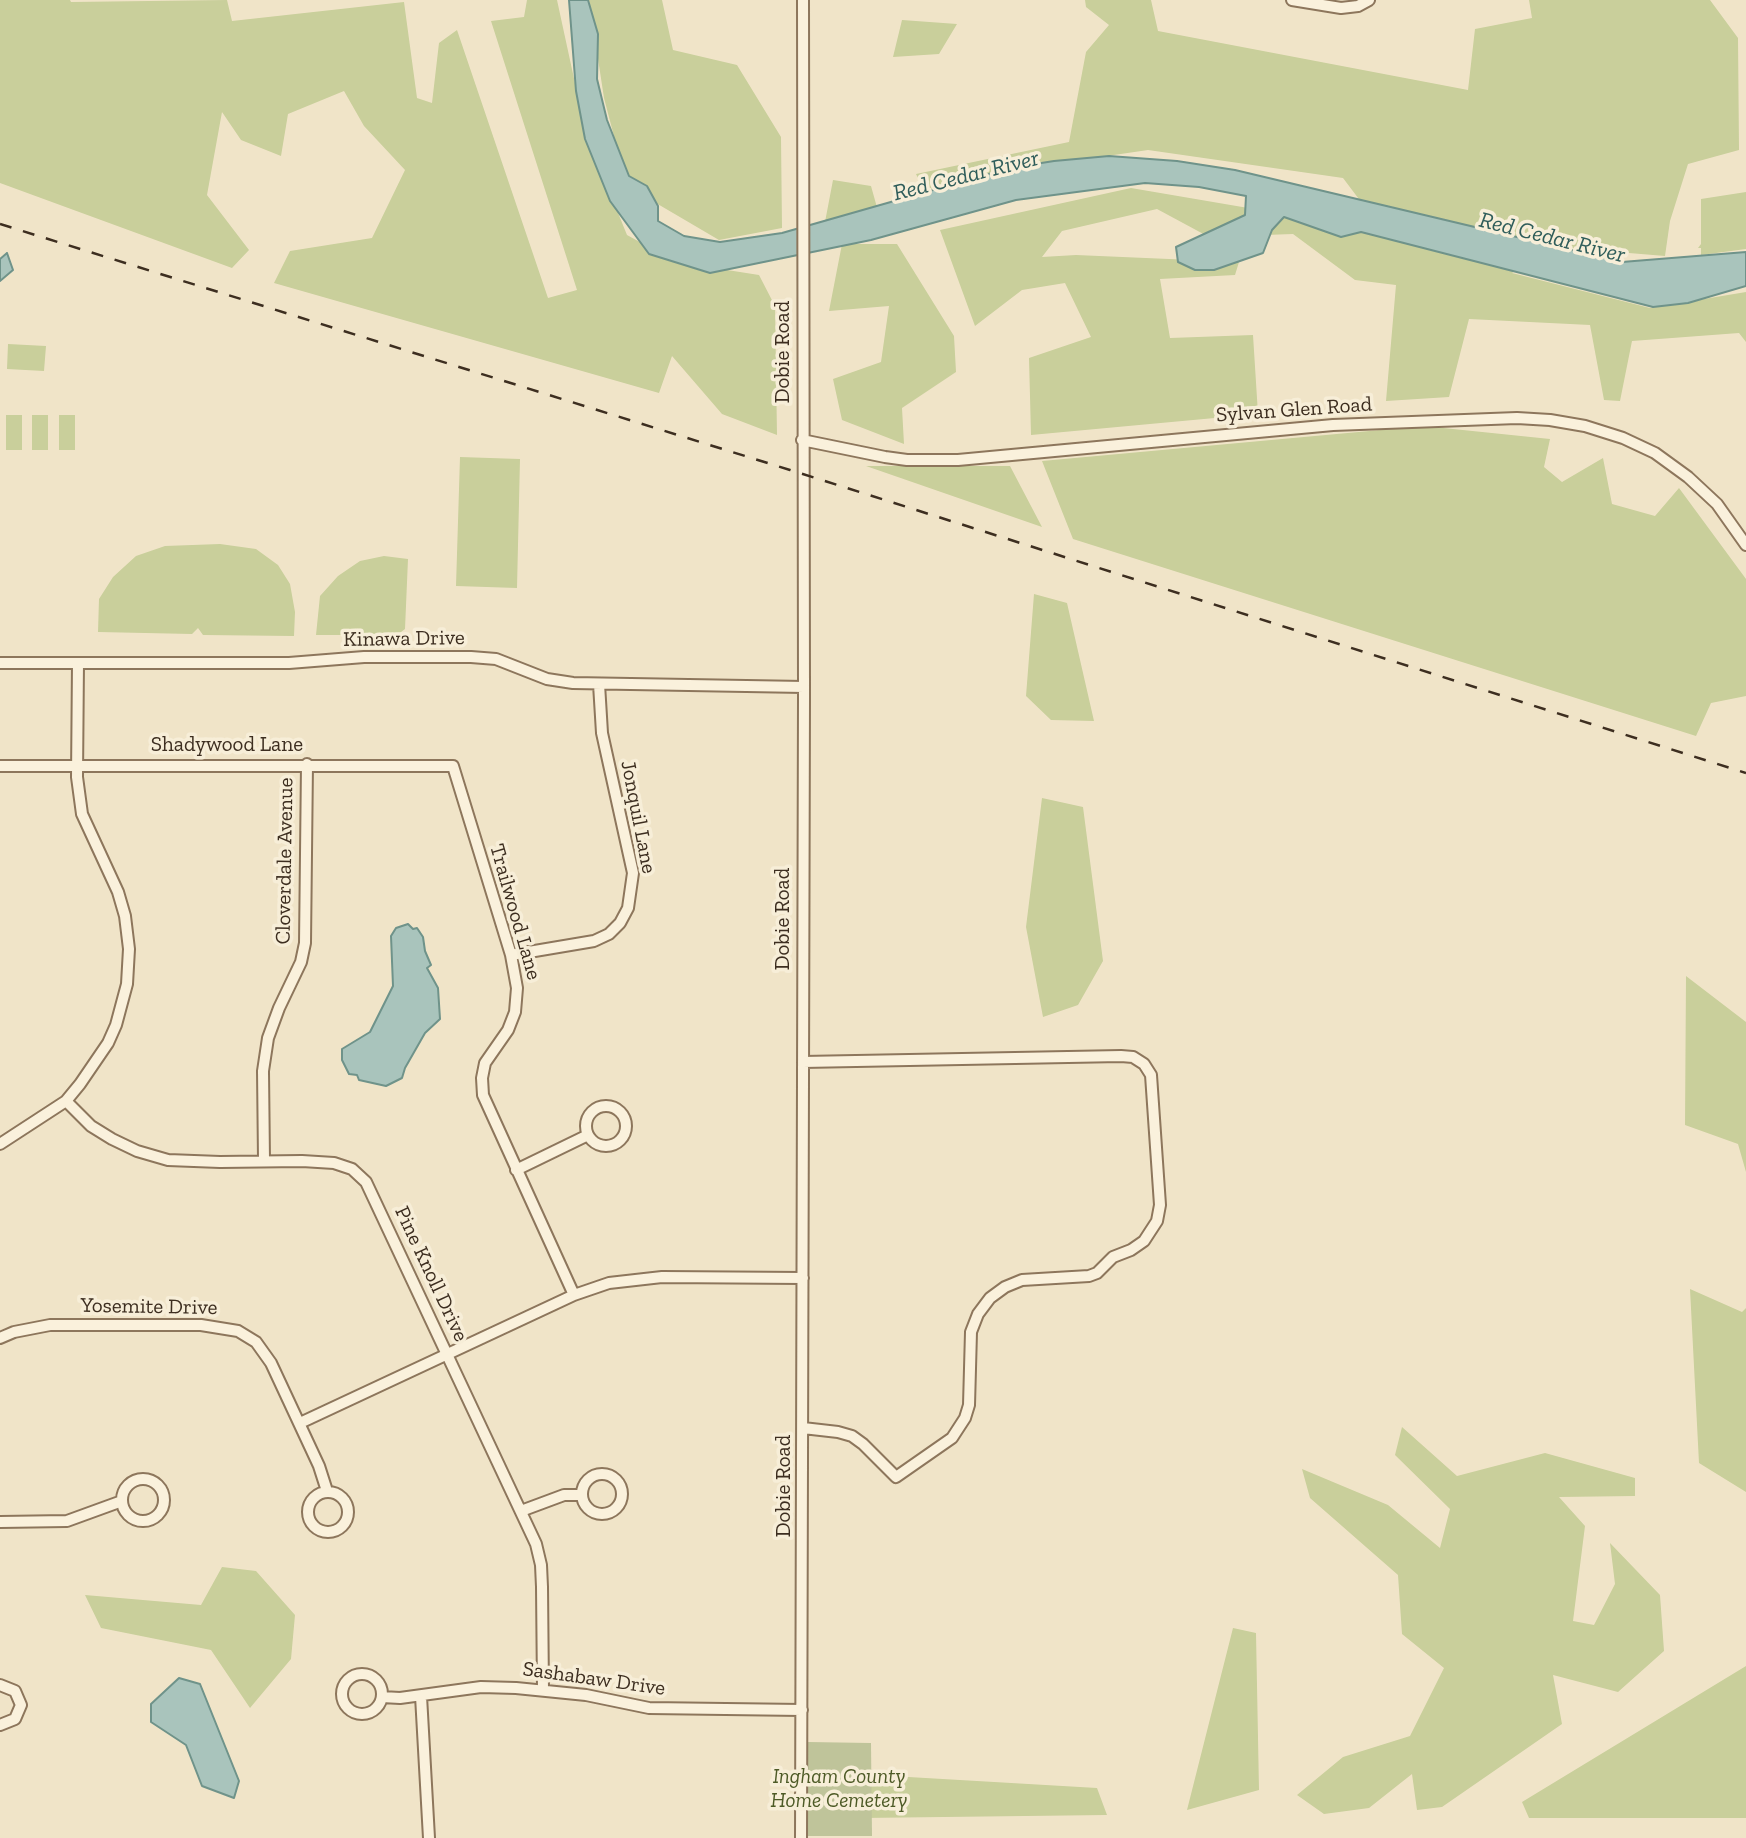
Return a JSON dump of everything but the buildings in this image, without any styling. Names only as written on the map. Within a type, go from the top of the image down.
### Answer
[{"type":"street","name":"Dobie Road","points":[[801,1838],[803,0]]},
{"type":"street","points":[[1292,0],[1341,8],[1358,6],[1369,0]]},
{"type":"street","name":"Sylvan Glen Road","points":[[802,440],[896,459],[958,460],[1305,427],[1474,419],[1550,420],[1585,426],[1623,438],[1655,453],[1688,477],[1717,504],[1746,545]]},
{"type":"street","name":"Kinawa Drive","points":[[0,663],[289,663],[363,657],[471,657],[496,659],[547,679],[599,684],[804,687]]},
{"type":"street","points":[[0,1144],[66,1101],[108,1043],[122,1004],[128,965],[125,916],[118,891],[82,814],[77,765],[78,663]]},
{"type":"street","name":"Jonquil Lane","points":[[511,955],[594,941],[615,928],[628,908],[633,873],[602,733],[599,684]]},
{"type":"street","name":"Cloverdale Avenue","points":[[264,1160],[263,1071],[268,1038],[301,962],[305,943],[307,764]]},
{"type":"street","name":"Shadywood Lane","points":[[0,766],[453,766]]},
{"type":"street","name":"Trailwood Lane","points":[[453,766],[511,955],[517,988],[515,1012],[508,1030],[485,1063],[483,1095],[574,1295]]},
{"type":"street","points":[[803,1062],[1121,1056],[1133,1058],[1144,1064],[1151,1075],[1160,1205],[1157,1221],[1144,1241],[1113,1257],[1097,1273],[1022,1280],[1004,1287],[990,1298],[978,1314],[971,1332],[969,1405],[965,1418],[952,1438],[896,1477],[852,1436],[803,1429]]},
{"type":"street","name":"Pine Knoll Drive","points":[[66,1101],[91,1126],[137,1151],[168,1160],[334,1163],[352,1169],[366,1182],[536,1544],[541,1564],[543,1690]]},
{"type":"street","points":[[516,1170],[588,1135]]},
{"type":"street","points":[[300,1423],[574,1295],[609,1283],[662,1277],[803,1278]]},
{"type":"street","name":"Yosemite Drive","points":[[0,1338],[14,1332],[50,1325],[201,1325],[228,1327],[248,1336],[262,1349],[300,1423],[327,1491]]},
{"type":"street","points":[[521,1511],[564,1495],[582,1494]]},
{"type":"street","points":[[0,1522],[68,1521],[122,1501]]},
{"type":"street","points":[[0,1685],[15,1691],[20,1705],[15,1719],[0,1725]]},
{"type":"street","name":"Sashabaw Drive","points":[[382,1698],[421,1696],[481,1687],[586,1695],[649,1708],[802,1710]]},
{"type":"street","points":[[421,1696],[429,1838]]},
{"type":"green space","points":[[0,0],[227,0],[232,21],[404,2],[417,98],[432,103],[439,43],[457,30],[548,298],[577,290],[491,21],[524,17],[527,0],[557,0],[586,134],[627,235],[676,262],[759,275],[775,306],[777,435],[722,414],[672,356],[659,393],[274,283],[290,251],[372,238],[405,170],[364,126],[344,91],[288,114],[281,156],[241,140],[222,112],[207,195],[249,250],[232,268],[0,183]]},
{"type":"green space","points":[[589,0],[662,0],[673,50],[737,65],[781,137],[782,228],[719,240],[627,186],[604,98]]},
{"type":"green space","points":[[1085,0],[1151,0],[1158,31],[1468,90],[1475,29],[1532,18],[1529,0],[1710,0],[1738,38],[1739,150],[1688,164],[1670,221],[1665,256],[1557,247],[1512,273],[1650,308],[1746,292],[1746,342],[1739,333],[1632,341],[1620,401],[1604,400],[1590,325],[1469,319],[1449,397],[1386,401],[1396,285],[1355,280],[1293,234],[1209,237],[1157,209],[1062,231],[1042,257],[1076,255],[1239,262],[1235,275],[1160,279],[1170,338],[1253,335],[1258,414],[1031,435],[1029,358],[1091,337],[1065,283],[1022,290],[975,326],[940,230],[1131,188],[1383,231],[1343,178],[1148,150],[1025,168],[927,196],[916,174],[1069,142],[1086,52],[1109,25],[1086,7]]},
{"type":"green space","points":[[902,20],[957,24],[939,54],[893,57]]},
{"type":"green space","points":[[833,180],[871,186],[878,211],[825,222]]},
{"type":"green space","points":[[1746,192],[1746,249],[1701,255],[1701,248],[1698,248],[1701,244],[1701,199]]},
{"type":"green space","points":[[842,244],[897,244],[954,336],[956,372],[902,408],[904,444],[842,420],[833,379],[881,362],[889,306],[829,311]]},
{"type":"green space","points":[[8,344],[46,346],[44,371],[7,369]]},
{"type":"green space","points":[[6,415],[22,415],[22,450],[6,450]]},
{"type":"green space","points":[[32,415],[48,415],[48,450],[32,450]]},
{"type":"green space","points":[[59,415],[75,415],[75,450],[59,450]]},
{"type":"green space","points":[[1424,426],[1550,439],[1544,467],[1562,482],[1603,458],[1612,504],[1655,516],[1679,488],[1746,579],[1746,696],[1711,703],[1696,736],[1073,539],[1042,461]]},
{"type":"green space","points":[[460,457],[520,459],[517,588],[456,586]]},
{"type":"green space","points":[[866,466],[1010,466],[1042,527]]},
{"type":"green space","points":[[220,544],[256,549],[278,565],[290,584],[295,612],[294,636],[203,635],[198,628],[192,634],[98,632],[99,599],[113,577],[136,556],[165,546]]},
{"type":"green space","points":[[384,556],[408,559],[405,629],[397,635],[316,635],[320,596],[338,576],[360,561]]},
{"type":"green space","points":[[1034,594],[1067,603],[1094,721],[1051,720],[1026,696]]},
{"type":"green space","points":[[1042,798],[1083,807],[1103,961],[1078,1005],[1043,1017],[1026,927]]},
{"type":"green space","points":[[1686,976],[1746,1022],[1746,1172],[1738,1144],[1685,1125]]},
{"type":"green space","points":[[1690,1289],[1742,1312],[1746,1308],[1746,1492],[1699,1463]]},
{"type":"green space","points":[[1402,1427],[1457,1476],[1545,1453],[1635,1478],[1635,1496],[1559,1497],[1585,1526],[1573,1621],[1594,1625],[1615,1584],[1610,1543],[1660,1595],[1664,1651],[1618,1692],[1553,1675],[1562,1724],[1442,1807],[1417,1810],[1412,1774],[1369,1808],[1324,1814],[1297,1795],[1343,1757],[1410,1736],[1444,1668],[1402,1634],[1398,1575],[1310,1498],[1302,1469],[1388,1505],[1440,1548],[1450,1509],[1395,1455]]},
{"type":"green space","points":[[222,1567],[256,1571],[295,1615],[291,1659],[250,1708],[211,1650],[101,1628],[85,1595],[201,1605]]},
{"type":"green space","points":[[1233,1628],[1256,1633],[1259,1790],[1187,1810]]},
{"type":"green space","points":[[1746,1666],[1746,1818],[1529,1818],[1522,1802]]},
{"type":"green space","name":"Ingham County Home Cemetery","points":[[808,1742],[871,1743],[872,1836],[807,1836]]},
{"type":"green space","points":[[857,1774],[1097,1788],[1107,1815],[862,1818]]},
{"type":"water","points":[[569,0],[588,0],[598,34],[597,79],[607,120],[629,176],[647,186],[658,206],[658,221],[684,236],[720,242],[782,233],[1010,168],[1109,156],[1177,161],[1235,170],[1622,262],[1746,252],[1746,286],[1688,303],[1653,307],[1361,232],[1341,237],[1284,217],[1272,230],[1263,253],[1214,270],[1195,270],[1178,262],[1176,247],[1245,215],[1246,196],[1199,187],[1145,183],[1016,200],[871,240],[710,273],[649,254],[610,201],[585,139],[576,91]]},
{"type":"water","points":[[7,253],[13,270],[0,281],[0,259]]},
{"type":"water","points":[[408,924],[413,929],[417,928],[423,937],[431,965],[427,968],[438,988],[440,1019],[425,1033],[402,1078],[386,1086],[359,1080],[357,1075],[349,1074],[342,1060],[342,1049],[370,1032],[393,986],[391,936],[396,928]]},
{"type":"water","points":[[179,1678],[200,1684],[239,1781],[234,1798],[202,1786],[186,1745],[151,1722],[151,1704]]},
{"type":"railway","points":[[0,224],[790,470],[1746,773]]},
{"type":"water label","name":"Red Cedar River","points":[[966,176]]},
{"type":"water label","name":"Red Cedar River","points":[[1552,238]]}]
